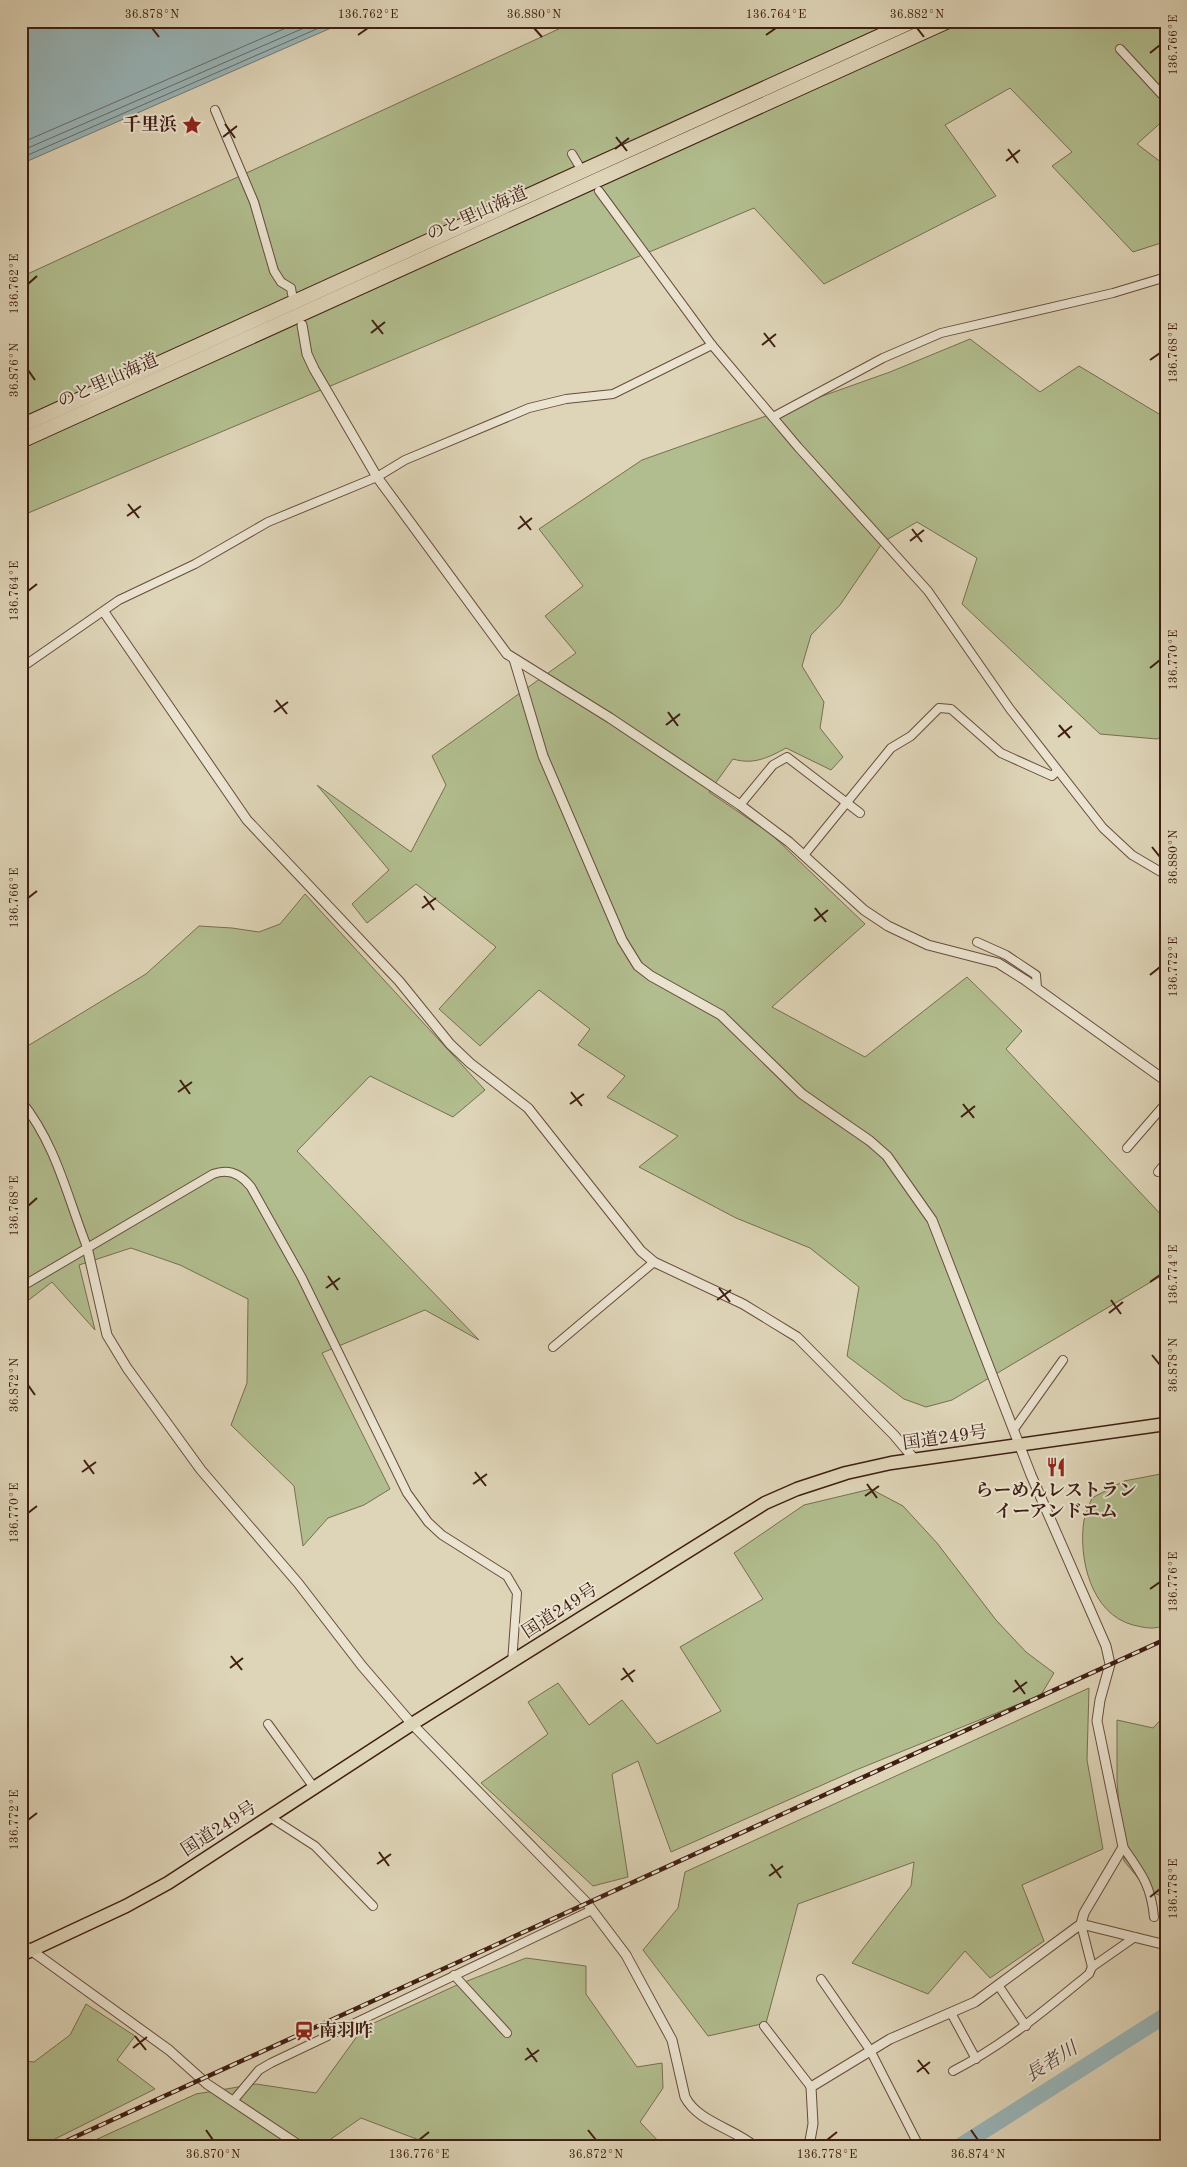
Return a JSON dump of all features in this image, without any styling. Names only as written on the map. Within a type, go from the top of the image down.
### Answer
[{"type":"highway","name":"のと里山海道","points":[[21,426],[913,21]]},
{"type":"highway","name":"のと里山海道","points":[[21,441],[948,21]]},
{"type":"highway","name":"国道249号","points":[[25,1949],[126,1906],[168,1882],[315,1789],[412,1724],[765,1503],[797,1489],[846,1473],[915,1460],[1166,1424]]},
{"type":"street","points":[[1120,49],[1166,99]]},
{"type":"street","points":[[215,110],[251,195],[264,231],[274,271],[281,282],[290,288],[292,294]]},
{"type":"street","points":[[572,154],[578,164]]},
{"type":"street","points":[[600,191],[712,345],[774,418],[928,591],[1010,709],[1057,772],[1113,840],[1152,869],[1166,875]]},
{"type":"street","points":[[774,418],[914,343],[942,333],[1113,293],[1166,277]]},
{"type":"street","points":[[302,325],[307,354],[314,369],[377,477],[500,646],[514,659],[610,718],[740,805],[804,855],[864,910],[888,926],[928,945],[998,963],[1037,988],[1166,1081]]},
{"type":"street","points":[[21,668],[119,600],[195,564],[268,522],[377,477],[405,460],[529,408],[566,399],[613,394],[712,345]]},
{"type":"street","points":[[104,612],[246,820],[399,981],[450,1044],[470,1063],[528,1108],[635,1243],[654,1262],[743,1304],[797,1337],[894,1435],[915,1460]]},
{"type":"street","points":[[514,659],[543,756],[622,940],[638,966],[651,976],[722,1015],[802,1094],[870,1141],[887,1156],[932,1220],[1031,1475],[1106,1646],[1110,1664],[1100,1700],[1097,1721],[1123,1847],[1146,1881],[1152,1896],[1154,1917]]},
{"type":"street","points":[[804,855],[891,748],[911,736],[939,708],[951,709],[1009,758],[1052,776],[1057,772]]},
{"type":"street","points":[[740,805],[773,765],[787,757],[860,812]]},
{"type":"street","points":[[977,942],[1006,955],[1036,975],[1037,988]]},
{"type":"street","points":[[21,1101],[41,1127],[52,1149],[87,1247],[107,1335],[127,1368],[201,1470],[298,1584],[362,1666],[412,1724],[592,1910],[626,1956],[672,2040],[689,2105],[712,2121],[744,2137],[754,2146]]},
{"type":"street","points":[[1127,1148],[1166,1103]]},
{"type":"street","points":[[1158,1172],[1166,1162]]},
{"type":"street","points":[[21,1287],[213,1174],[232,1172],[246,1180],[302,1278],[407,1493],[428,1522],[442,1535],[507,1576],[513,1584],[517,1593],[512,1663]]},
{"type":"street","points":[[553,1347],[654,1262]]},
{"type":"street","points":[[1014,1429],[1063,1360]]},
{"type":"street","points":[[268,1724],[315,1789]]},
{"type":"street","points":[[270,1817],[315,1846],[373,1906]]},
{"type":"street","points":[[1092,1967],[1081,1924],[1084,1913],[1123,1847]]},
{"type":"street","points":[[233,2101],[259,2070],[271,2063],[592,1910]]},
{"type":"street","points":[[1081,1924],[1166,1945]]},
{"type":"street","points":[[811,2087],[890,2038],[975,2002],[1081,1924]]},
{"type":"street","points":[[953,2071],[976,2059],[1026,2026],[1089,1974],[1092,1967],[1134,1937]]},
{"type":"street","points":[[25,1949],[169,2050],[207,2084],[300,2146]]},
{"type":"street","points":[[454,1975],[507,2033]]},
{"type":"street","points":[[821,1979],[870,2050],[919,2146]]},
{"type":"street","points":[[998,1985],[1026,2026]]},
{"type":"street","points":[[951,2013],[976,2059]]},
{"type":"street","points":[[764,2026],[811,2087],[813,2124],[809,2146]]},
{"type":"green space","points":[[576,21],[1166,21],[1166,118],[1137,144],[1166,166],[1166,248],[1161,243],[1133,252],[1052,166],[1072,152],[1010,88],[945,125],[996,196],[824,284],[754,208],[21,516],[21,277]]},
{"type":"green space","points":[[970,339],[1040,392],[1079,366],[1159,414],[1166,421],[1166,735],[1157,739],[1100,734],[962,604],[977,558],[917,522],[883,542],[840,605],[811,635],[802,666],[824,702],[820,728],[843,757],[831,770],[786,748],[760,760],[740,761],[733,759],[709,792],[771,834],[865,924],[772,1007],[865,1057],[967,977],[1022,1031],[1006,1049],[1166,1220],[1166,1273],[952,1400],[926,1407],[904,1399],[847,1356],[859,1287],[810,1248],[736,1218],[639,1167],[678,1136],[607,1097],[625,1076],[578,1045],[590,1029],[539,990],[480,1046],[439,1009],[496,947],[416,884],[367,923],[352,904],[389,870],[317,785],[411,852],[446,785],[432,756],[576,653],[545,616],[583,586],[539,529],[642,460],[890,372]]},
{"type":"green space","points":[[305,894],[485,1090],[453,1117],[370,1076],[297,1151],[479,1340],[425,1310],[322,1353],[390,1489],[364,1505],[328,1518],[303,1546],[294,1486],[231,1425],[247,1383],[248,1299],[180,1265],[131,1248],[79,1265],[95,1330],[52,1282],[21,1306],[21,1050],[146,974],[199,926],[259,932],[280,924]]},
{"type":"green space","points":[[1166,1473],[1166,1625],[1157,1628],[1146,1628],[1119,1619],[1097,1597],[1090,1583],[1083,1551],[1084,1520],[1092,1498],[1124,1481]]},
{"type":"green space","points":[[871,1489],[903,1506],[937,1543],[996,1620],[1026,1652],[1054,1673],[1041,1695],[856,1770],[671,1852],[638,1761],[612,1774],[628,1877],[593,1886],[481,1783],[548,1734],[528,1702],[558,1683],[589,1725],[622,1700],[657,1744],[721,1711],[680,1647],[763,1599],[734,1553],[804,1505]]},
{"type":"green space","points":[[1089,1688],[1087,1760],[1103,1849],[1022,1885],[1044,1941],[990,1978],[965,1951],[928,1994],[852,1963],[911,1886],[914,1862],[798,1904],[766,2023],[708,2036],[643,1950],[678,1908],[685,1872]]},
{"type":"green space","points":[[1166,1714],[1166,1898],[1149,1891],[1124,1861],[1117,1782],[1117,1720],[1153,1728]]},
{"type":"green space","points":[[526,1958],[586,1966],[586,1994],[637,2067],[662,2063],[663,2088],[640,2122],[663,2146],[421,2146],[419,2140],[361,2118],[321,2146],[82,2146],[196,2094],[256,2084],[316,2093],[363,2028],[457,1985]]},
{"type":"green space","points":[[86,2004],[135,2036],[117,2060],[155,2089],[41,2146],[21,2146],[21,2061],[34,2062],[70,2035]]},
{"type":"water","points":[[21,21],[347,21],[21,164]]},
{"type":"waterway","name":"長者川","points":[[960,2146],[1166,2015]]},
{"type":"railway","points":[[55,2146],[1166,1639]]},
{"type":"place","name":"千里浜","points":[[192,125]]},
{"type":"place","name":"らーめんレストラン イーアンドエム","points":[[1056,1467]]},
{"type":"place","name":"南羽咋","points":[[304,2031]]}]
